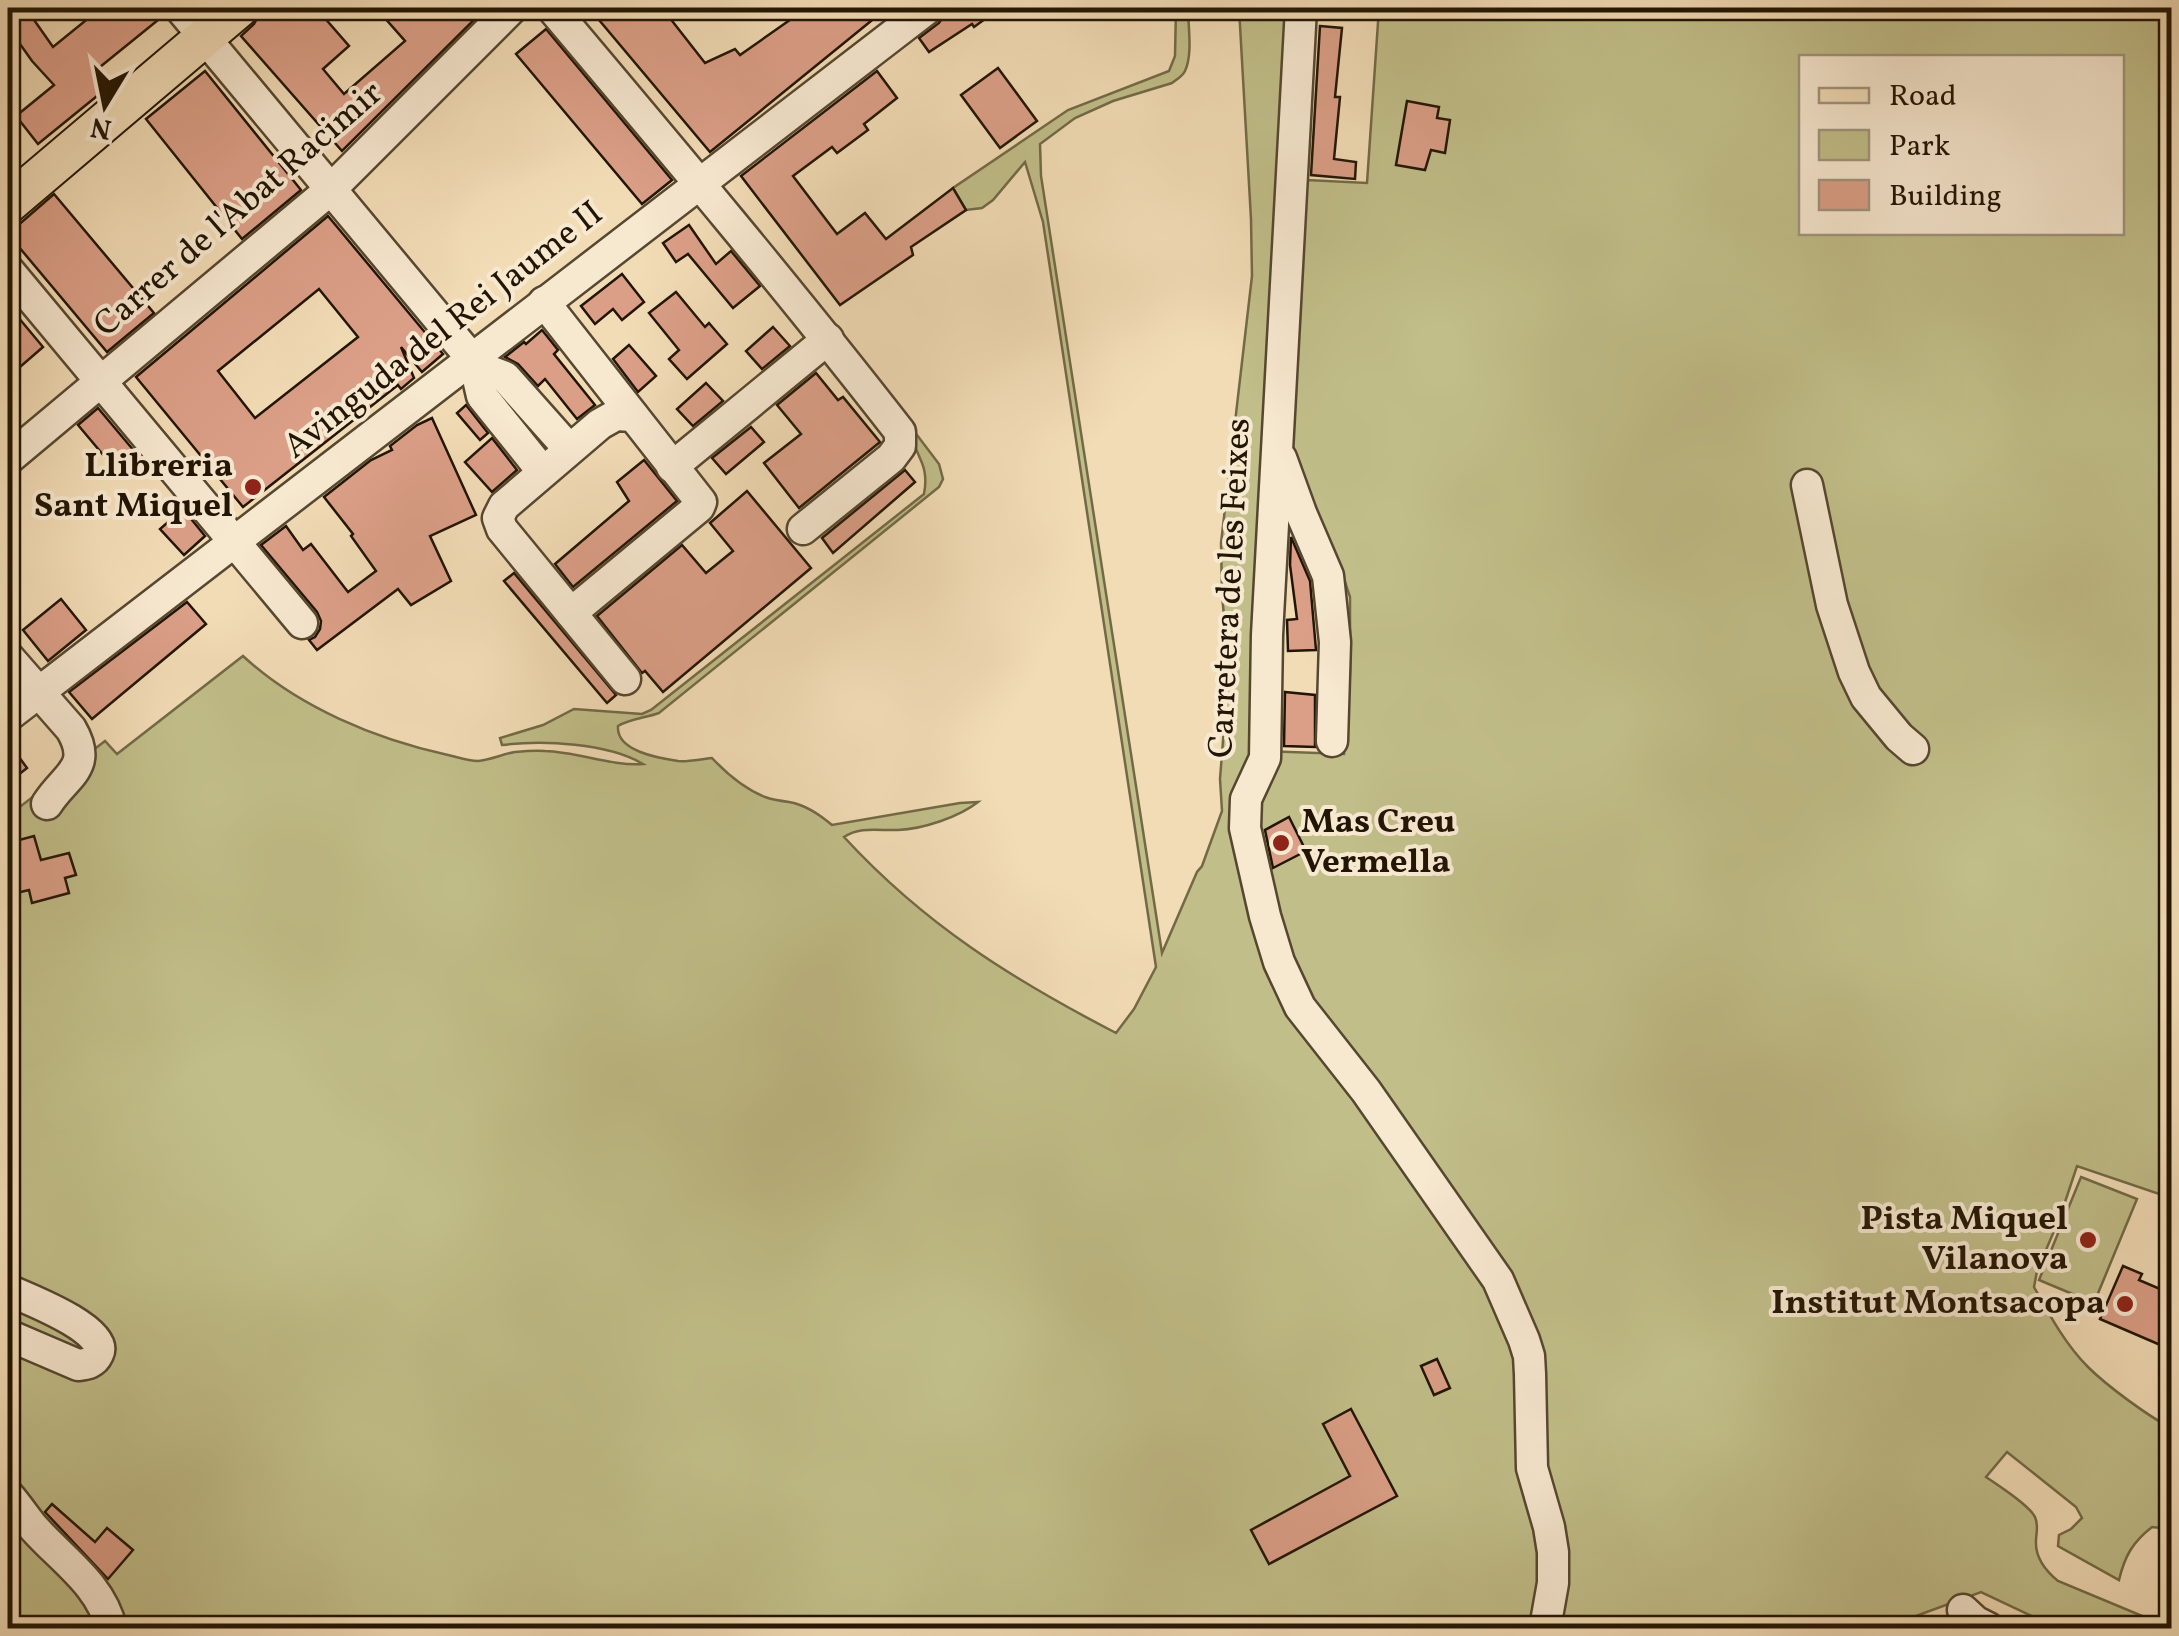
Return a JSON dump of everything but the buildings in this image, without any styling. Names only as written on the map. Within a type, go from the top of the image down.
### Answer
[{"type":"main road","points":[[8,204],[239,8]]},
{"type":"street","points":[[180,8],[476,365],[505,377],[569,450]]},
{"type":"street","name":"Carrer de l'Abat Racimir","points":[[8,459],[330,190],[512,8]]},
{"type":"street","points":[[552,8],[828,339],[900,432],[900,446],[891,458],[803,529]]},
{"type":"street","name":"Carretera de les Feixes","points":[[1301,8],[1267,635],[1265,758],[1245,806],[1250,856],[1279,962],[1300,1007],[1366,1091],[1498,1280],[1524,1340],[1530,1374],[1532,1468],[1550,1526],[1553,1552],[1553,1583],[1545,1628]]},
{"type":"street","name":"Avinguda del Rei Jaume II","points":[[8,716],[234,541],[476,365],[544,302],[921,10]]},
{"type":"street","points":[[8,270],[302,623]]},
{"type":"street","points":[[544,302],[701,502],[570,613]]},
{"type":"street","points":[[672,466],[828,339]]},
{"type":"street","points":[[476,365],[482,396],[543,472]]},
{"type":"street","points":[[625,679],[502,529],[498,518],[504,506],[608,419],[623,414],[633,416]]},
{"type":"street","points":[[1276,452],[1284,462],[1328,576],[1335,642],[1332,742]]},
{"type":"street","points":[[1807,484],[1832,605],[1854,672],[1866,697],[1913,749]]},
{"type":"street","points":[[8,657],[78,741],[76,770],[48,804]]},
{"type":"street","points":[[8,1290],[86,1328],[100,1344],[100,1352],[94,1360],[78,1365],[8,1336]]},
{"type":"street","points":[[8,1495],[35,1530],[95,1592],[108,1613],[111,1628]]},
{"type":"street","points":[[1963,1610],[1988,1628]]},
{"type":"green space","points":[[1176,8],[1188,8],[1189,57],[1181,76],[1172,83],[1113,101],[1075,118],[1040,144],[1041,176],[1162,953],[1222,811],[1227,645],[1221,543],[1252,276],[1239,8],[1295,8],[1262,751],[1344,754],[1350,597],[1295,471],[1289,424],[1307,180],[1367,183],[1379,8],[2171,8],[2171,1198],[2077,1166],[2034,1287],[2065,1339],[2088,1367],[2171,1428],[2171,1529],[2152,1527],[2140,1538],[2127,1556],[2119,1580],[2058,1546],[2059,1535],[2082,1518],[2076,1507],[2007,1452],[1986,1477],[2032,1512],[2037,1523],[2039,1558],[2058,1581],[2171,1628],[2057,1628],[1981,1592],[1916,1616],[1843,1628],[8,1628],[8,816],[105,741],[117,754],[243,656],[313,706],[420,748],[474,761],[538,751],[643,764],[594,747],[555,743],[502,745],[500,738],[543,725],[574,709],[642,714],[651,710],[924,494],[924,471],[916,448],[851,348],[939,464],[943,479],[939,487],[659,713],[618,726],[619,735],[631,747],[660,758],[712,758],[750,790],[807,808],[832,825],[978,802],[929,825],[863,830],[844,837],[938,923],[1041,992],[1116,1033],[1134,1009],[1156,967],[1043,222],[1025,162],[982,208],[966,210],[953,188],[1068,110],[1169,71],[1175,56]]},
{"type":"green space","name":"Pista Miquel Vilanova","points":[[2081,1177],[2137,1199],[2094,1303],[2039,1280]]},
{"type":"place","name":"Llibreria Sant Miquel","points":[[253,487]]},
{"type":"place","name":"Mas Creu Vermella","points":[[1281,843]]},
{"type":"place","name":"Pista Miquel Vilanova","points":[[2088,1240]]},
{"type":"place","name":"Institut Montsacopa","points":[[2125,1304]]}]
